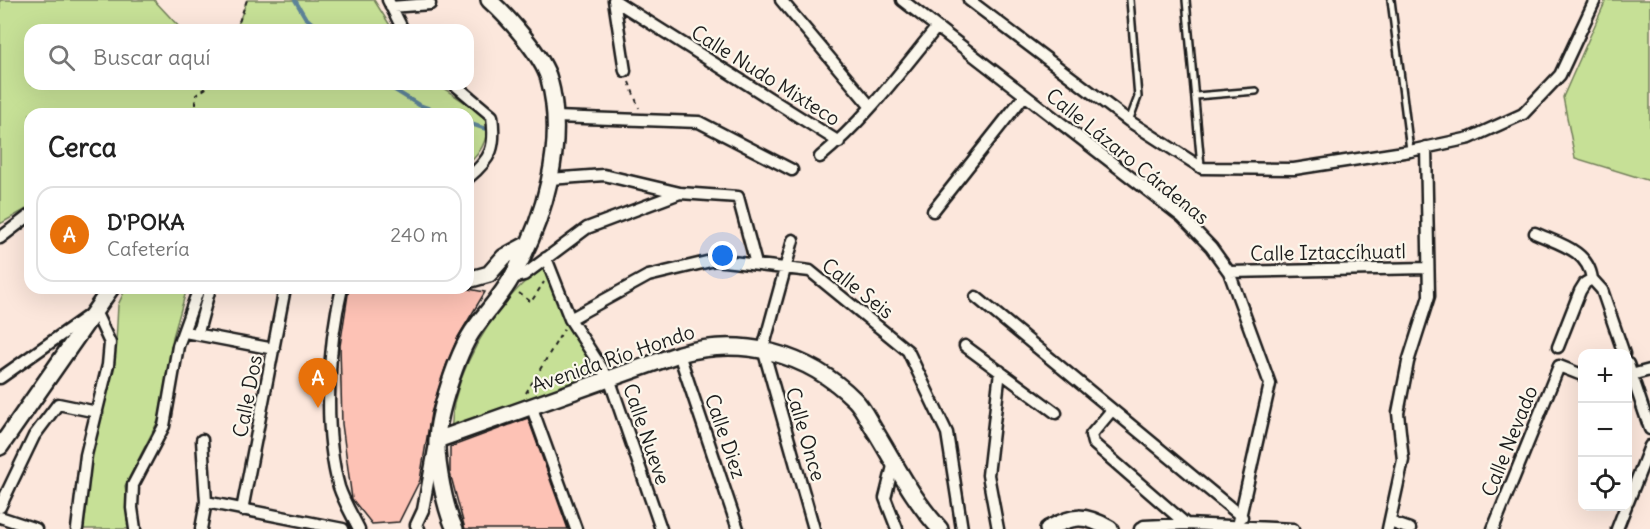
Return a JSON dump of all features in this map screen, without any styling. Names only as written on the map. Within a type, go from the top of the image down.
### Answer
[{"type":"street","points":[[489,0],[527,43],[549,77],[555,117],[549,178],[513,283]]},
{"type":"street","points":[[614,0],[625,71]]},
{"type":"street","name":"Calle Nudo Mixteco","points":[[614,0],[839,142]]},
{"type":"street","points":[[781,0],[871,107]]},
{"type":"street","name":"Calle Lázaro Cárdenas","points":[[902,0],[1182,217],[1211,248],[1228,272],[1270,384],[1240,521]]},
{"type":"street","points":[[969,0],[1129,121],[1202,168],[1294,169],[1410,151],[1470,138],[1523,114],[1560,75],[1595,0]]},
{"type":"street","points":[[400,24],[389,4],[430,4]]},
{"type":"street","points":[[820,157],[839,142],[871,107],[937,27]]},
{"type":"street","points":[[461,90],[492,116],[495,138],[486,162],[474,173]]},
{"type":"street","points":[[933,211],[1024,96]]},
{"type":"street","points":[[555,117],[699,122],[792,170]]},
{"type":"street","points":[[1410,529],[1389,525],[1403,460],[1398,413],[1408,362],[1429,296],[1426,147]]},
{"type":"street","points":[[549,178],[604,175],[680,193],[738,197],[756,264]]},
{"type":"street","points":[[414,528],[423,510],[437,440],[458,361],[471,334],[513,283],[587,228],[680,193]]},
{"type":"street","points":[[0,238],[24,220]]},
{"type":"street","points":[[1535,233],[1581,255],[1589,265],[1592,279],[1602,290],[1622,349]]},
{"type":"street","points":[[763,350],[793,240]]},
{"type":"street","points":[[474,278],[489,274],[504,257],[528,244]]},
{"type":"street","name":"Calle Nueve","points":[[546,258],[570,318],[610,381],[662,529]]},
{"type":"street","name":"Calle Seis","points":[[570,318],[648,276],[715,260],[810,271],[908,351],[947,433],[962,529]]},
{"type":"street","name":"Calle Iztaccíhuatl","points":[[1228,272],[1428,268]]},
{"type":"street","points":[[1558,347],[1580,291],[1585,283],[1592,279]]},
{"type":"street","points":[[1,443],[107,294]]},
{"type":"street","points":[[135,529],[132,508],[133,485],[164,426],[178,346],[197,294]]},
{"type":"street","points":[[198,332],[208,294]]},
{"type":"street","name":"Calle Dos","points":[[242,510],[284,294]]},
{"type":"street","points":[[341,294],[331,343],[330,422],[339,485],[359,529]]},
{"type":"street","points":[[976,297],[1112,410],[1240,521]]},
{"type":"street","points":[[0,378],[95,311]]},
{"type":"street","points":[[77,529],[86,455],[110,343],[95,311]]},
{"type":"street","points":[[185,332],[198,332],[274,349]]},
{"type":"street","name":"Avenida Río Hondo","points":[[437,440],[610,381],[679,354],[740,345],[810,365],[856,400],[914,496],[940,529]]},
{"type":"street","points":[[965,346],[1056,412]]},
{"type":"street","name":"Calle Once","points":[[763,350],[814,529]]},
{"type":"street","name":"Calle Diez","points":[[679,354],[738,529]]},
{"type":"street","name":"Calle Nevado","points":[[1493,529],[1559,366],[1578,373]]},
{"type":"street","points":[[1632,370],[1650,370]]},
{"type":"street","points":[[998,529],[988,475],[999,371]]},
{"type":"street","points":[[1632,379],[1650,429]]},
{"type":"street","points":[[1632,394],[1638,396]]},
{"type":"street","points":[[0,507],[34,436],[58,404],[97,412]]},
{"type":"street","points":[[526,410],[576,529]]},
{"type":"street","points":[[1112,410],[1091,435],[1093,443],[1186,524]]},
{"type":"street","points":[[201,529],[206,502],[202,440]]},
{"type":"street","points":[[437,440],[448,514],[455,529]]},
{"type":"street","points":[[1632,492],[1650,446]]},
{"type":"street","points":[[894,462],[885,498],[897,529]]},
{"type":"street","points":[[206,502],[343,529]]},
{"type":"street","points":[[1617,529],[1624,511]]},
{"type":"street","points":[[1048,529],[1068,518],[1081,516],[1110,529]]},
{"type":"street","points":[[0,517],[36,529]]},
{"type":"street","points":[[1140,529],[1144,526],[1240,521],[1293,529]]},
{"type":"lane","points":[[1129,121],[1138,97],[1130,0]]},
{"type":"lane","points":[[1186,0],[1202,168]]},
{"type":"lane","points":[[1391,0],[1410,151]]},
{"type":"lane","points":[[1196,96],[1256,91]]},
{"type":"path","points":[[238,24],[247,0]]},
{"type":"path","points":[[625,71],[644,121]]},
{"type":"path","points":[[196,108],[196,95],[203,90]]},
{"type":"path","points":[[513,283],[531,302],[550,272]]},
{"type":"path","points":[[526,410],[528,385],[545,364],[570,318]]},
{"type":"green space","points":[[0,0],[154,0],[176,24],[24,24],[24,90],[446,90],[474,108],[24,108],[24,210],[0,224]]},
{"type":"green space","points":[[247,0],[374,0],[389,24],[238,24]]},
{"type":"green space","points":[[1606,0],[1650,0],[1650,181],[1575,158],[1563,97]]},
{"type":"green space","points":[[474,108],[486,116],[487,123],[486,137],[474,158]]},
{"type":"green space","points":[[543,266],[567,323],[603,379],[451,436],[455,399],[468,361],[488,325],[514,293]]},
{"type":"green space","points":[[123,294],[185,294],[173,337],[159,419],[125,486],[130,529],[82,529],[91,455],[116,343],[118,305]]},
{"type":"building","points":[[474,290],[485,292],[458,337],[446,366],[431,413],[420,480],[399,522],[372,524],[352,499],[342,424],[340,346],[348,294],[474,294]]},
{"type":"building","points":[[528,418],[568,529],[465,529],[450,473],[450,447]]},
{"type":"waterway","points":[[295,0],[305,17],[313,24]]},
{"type":"waterway","points":[[395,90],[428,108]]},
{"type":"waterway","points":[[474,125],[489,130]]},
{"type":"place","name":"D'POKA","points":[[318,408]]}]
